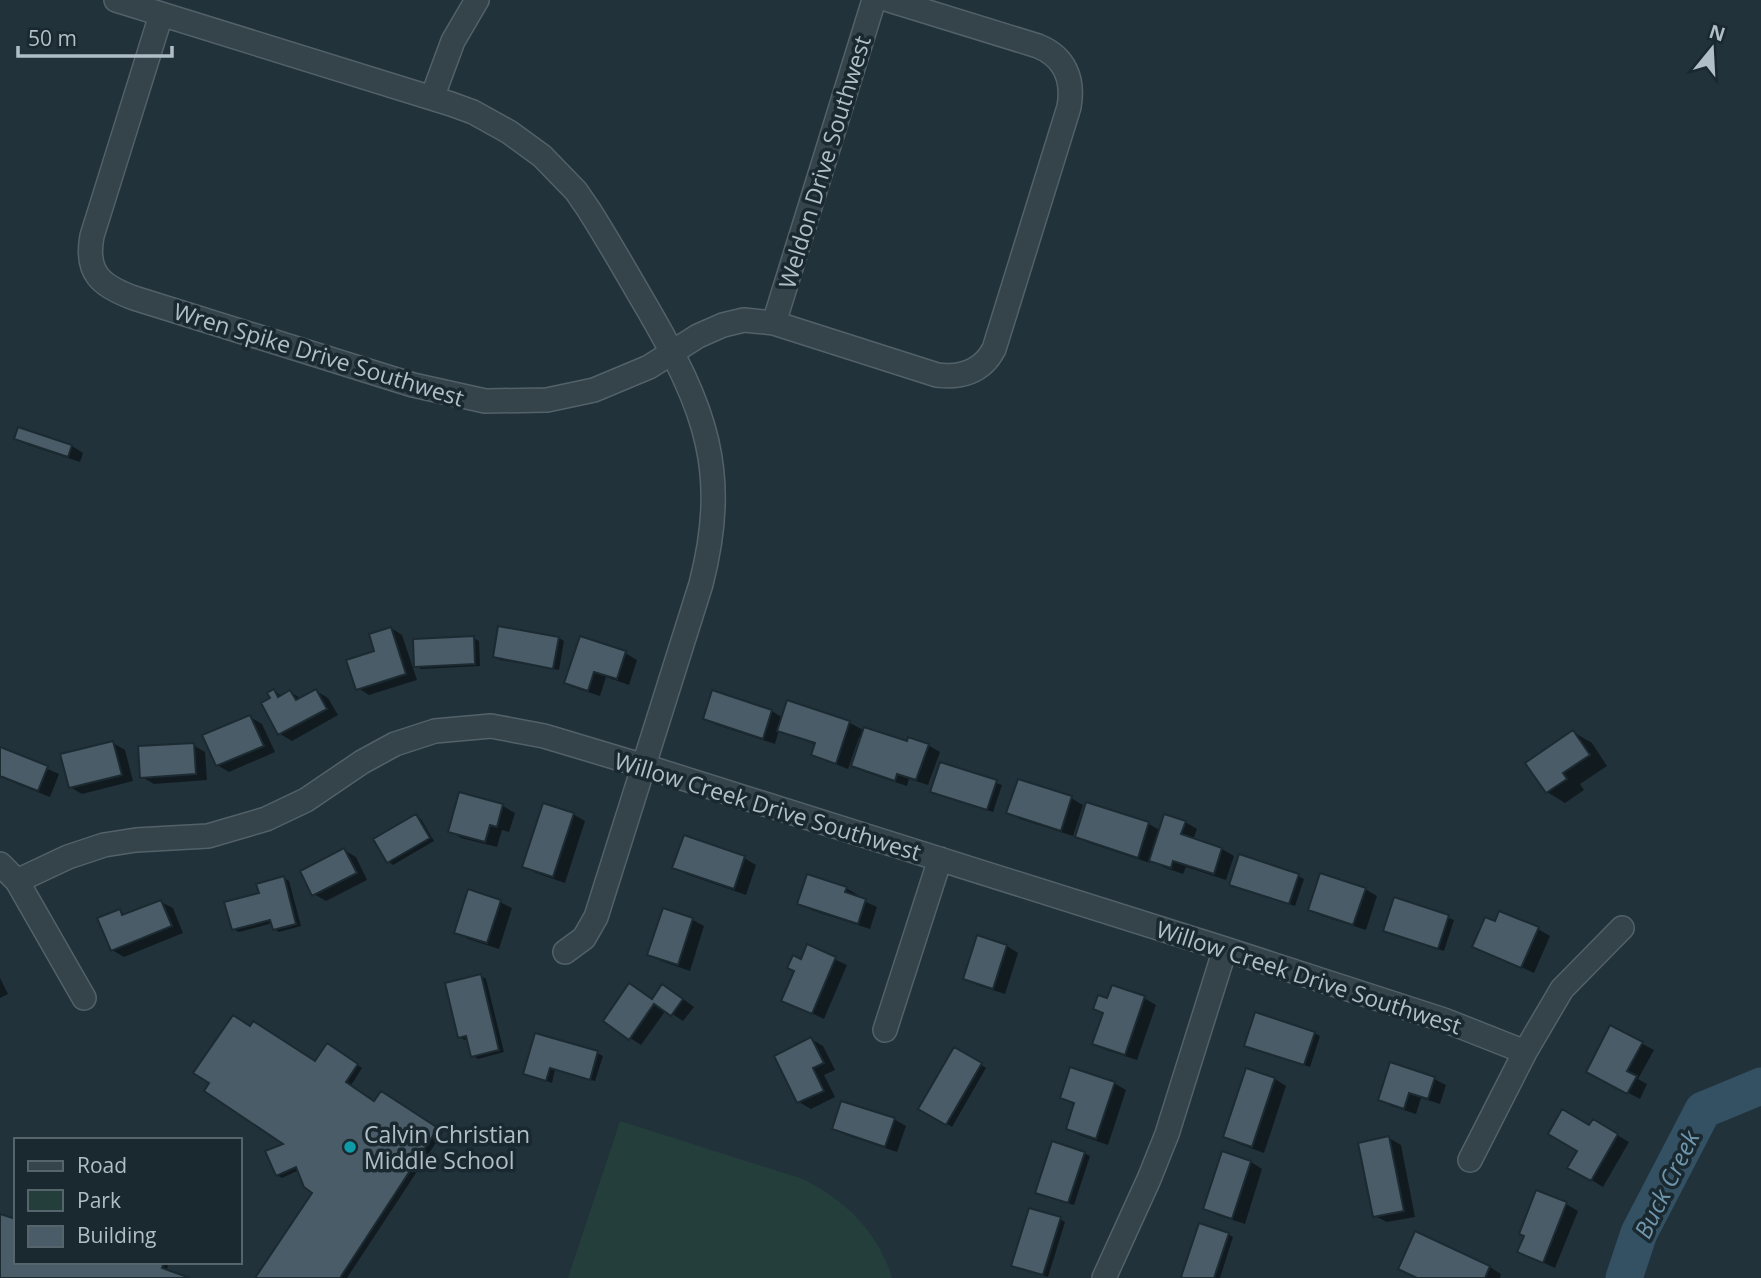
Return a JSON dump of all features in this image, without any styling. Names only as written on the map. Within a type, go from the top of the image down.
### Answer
[{"type":"street","points":[[116,0],[432,98],[473,113],[509,132],[560,173],[589,210],[672,352],[695,400],[707,439],[714,512],[709,553],[596,917],[584,938],[565,952]]},
{"type":"street","points":[[432,98],[453,41],[477,0]]},
{"type":"street","name":"Weldon Drive Southwest","points":[[774,323],[874,0]]},
{"type":"street","name":"Wren Spike Drive Southwest","points":[[162,15],[92,236],[89,253],[93,271],[111,289],[134,298],[413,385],[485,401],[526,402],[581,394],[633,375],[723,325],[744,320],[774,323],[937,375],[958,376],[986,362],[998,336],[1069,107],[1070,82],[1065,69],[1055,56],[1038,46],[889,0]]},
{"type":"street","name":"Willow Creek Drive Southwest","points":[[17,881],[104,845],[136,840],[208,836],[266,819],[306,800],[377,753],[404,741],[435,732],[475,726],[512,728],[644,766],[1224,949],[1444,1020],[1525,1052]]},
{"type":"street","points":[[885,1030],[940,859]]},
{"type":"street","points":[[0,864],[17,881],[84,998]]},
{"type":"street","points":[[1470,1160],[1525,1052],[1562,989],[1622,928]]},
{"type":"street","points":[[1104,1278],[1167,1135],[1224,949]]},
{"type":"green space","points":[[620,1121],[803,1179],[818,1187],[846,1207],[869,1232],[886,1261],[892,1278],[568,1278]]},
{"type":"building","points":[[18,427],[72,445],[68,457],[14,439]]},
{"type":"building","points":[[498,626],[559,637],[553,669],[493,657]]},
{"type":"building","points":[[391,627],[406,674],[356,690],[346,660],[374,651],[369,634]]},
{"type":"building","points":[[474,636],[475,664],[414,667],[413,639]]},
{"type":"building","points":[[580,636],[626,651],[617,679],[594,672],[588,691],[564,683]]},
{"type":"building","points":[[274,689],[278,697],[290,690],[296,700],[316,689],[327,709],[278,735],[261,703],[270,698],[267,693]]},
{"type":"building","points":[[712,690],[772,710],[763,739],[703,719]]},
{"type":"building","points":[[787,700],[850,721],[836,764],[811,755],[815,743],[777,731]]},
{"type":"building","points":[[250,715],[264,746],[216,766],[202,735]]},
{"type":"building","points":[[864,727],[907,741],[908,737],[929,744],[916,780],[897,774],[895,781],[851,766]]},
{"type":"building","points":[[1573,730],[1590,755],[1563,773],[1567,779],[1546,793],[1525,763]]},
{"type":"building","points":[[113,741],[122,775],[69,788],[60,754]]},
{"type":"building","points":[[194,743],[196,774],[140,778],[138,746]]},
{"type":"building","points":[[0,747],[48,766],[38,791],[0,776]]},
{"type":"building","points":[[940,762],[997,780],[987,810],[930,792]]},
{"type":"building","points":[[1018,779],[1072,796],[1061,831],[1006,813]]},
{"type":"building","points":[[459,792],[503,804],[497,827],[490,825],[485,842],[448,832]]},
{"type":"building","points":[[1086,802],[1149,822],[1138,858],[1075,837]]},
{"type":"building","points":[[543,803],[574,813],[553,877],[522,867]]},
{"type":"building","points":[[416,814],[430,838],[387,863],[373,839]]},
{"type":"building","points":[[1164,814],[1186,821],[1181,834],[1222,848],[1214,874],[1173,861],[1171,868],[1149,861]]},
{"type":"building","points":[[684,835],[745,856],[734,889],[672,868]]},
{"type":"building","points":[[344,848],[357,873],[312,896],[300,871]]},
{"type":"building","points":[[1239,854],[1299,874],[1289,904],[1229,885]]},
{"type":"building","points":[[1320,873],[1366,888],[1353,925],[1308,910]]},
{"type":"building","points":[[807,874],[847,887],[845,892],[866,899],[858,924],[797,904]]},
{"type":"building","points":[[284,876],[296,924],[273,930],[270,920],[232,930],[224,902],[259,893],[256,884]]},
{"type":"building","points":[[468,889],[501,900],[487,943],[454,933]]},
{"type":"building","points":[[1394,897],[1449,915],[1438,949],[1383,931]]},
{"type":"building","points":[[161,900],[172,926],[111,951],[97,918],[120,909],[122,915]]},
{"type":"building","points":[[663,908],[693,918],[678,965],[647,955]]},
{"type":"building","points":[[1499,911],[1539,927],[1521,968],[1472,947],[1485,917],[1495,921]]},
{"type":"building","points":[[977,935],[1007,945],[993,989],[963,979]]},
{"type":"building","points":[[807,944],[836,957],[812,1014],[781,1001],[794,971],[787,968],[793,955],[801,959]]},
{"type":"building","points":[[481,974],[499,1050],[471,1057],[466,1036],[458,1038],[445,983]]},
{"type":"building","points":[[629,983],[652,999],[662,984],[683,999],[671,1016],[654,1004],[629,1040],[603,1021]]},
{"type":"building","points":[[1112,985],[1145,996],[1125,1055],[1092,1044],[1103,1013],[1093,1009],[1098,995],[1107,998]]},
{"type":"building","points":[[1255,1012],[1315,1032],[1304,1065],[1244,1046]]},
{"type":"building","name":"Calvin Christian Middle School","points":[[233,1015],[250,1026],[253,1021],[315,1061],[327,1043],[358,1064],[346,1082],[374,1101],[381,1091],[438,1128],[340,1278],[255,1278],[312,1193],[304,1187],[296,1167],[276,1176],[265,1151],[283,1144],[204,1091],[209,1083],[193,1073]]},
{"type":"building","points":[[1610,1025],[1643,1042],[1627,1071],[1637,1076],[1627,1094],[1586,1072]]},
{"type":"building","points":[[535,1033],[598,1051],[590,1080],[550,1068],[546,1081],[523,1074]]},
{"type":"building","points":[[811,1037],[824,1063],[813,1068],[824,1091],[797,1103],[774,1056]]},
{"type":"building","points":[[954,1047],[982,1063],[946,1125],[918,1109]]},
{"type":"building","points":[[1390,1062],[1435,1077],[1428,1099],[1409,1093],[1404,1109],[1378,1100]]},
{"type":"building","points":[[1070,1067],[1115,1082],[1096,1139],[1066,1129],[1074,1103],[1060,1098]]},
{"type":"building","points":[[1246,1068],[1275,1078],[1252,1147],[1223,1137]]},
{"type":"building","points":[[841,1101],[895,1118],[885,1147],[832,1129]]},
{"type":"building","points":[[1562,1109],[1589,1125],[1593,1119],[1618,1134],[1591,1181],[1567,1168],[1577,1151],[1548,1134]]},
{"type":"building","points":[[1389,1136],[1404,1211],[1373,1217],[1358,1143]]},
{"type":"building","points":[[1052,1141],[1085,1152],[1068,1203],[1035,1193]]},
{"type":"building","points":[[1222,1151],[1251,1161],[1232,1219],[1203,1209]]},
{"type":"building","points":[[1536,1190],[1567,1202],[1543,1263],[1517,1252],[1524,1236],[1519,1234]]},
{"type":"building","points":[[1029,1208],[1061,1217],[1043,1275],[1011,1266]]},
{"type":"building","points":[[0,1214],[14,1218],[14,1264],[163,1264],[162,1268],[190,1278],[0,1278]]},
{"type":"building","points":[[1199,1223],[1229,1233],[1214,1278],[1183,1278],[1181,1277]]},
{"type":"building","points":[[1415,1231],[1490,1266],[1485,1278],[1417,1278],[1398,1269]]},
{"type":"waterway","name":"Buck Creek","points":[[1624,1278],[1639,1233],[1703,1110],[1761,1086]]},
{"type":"place","name":"Calvin Christian Middle School","points":[[350,1147]]}]
